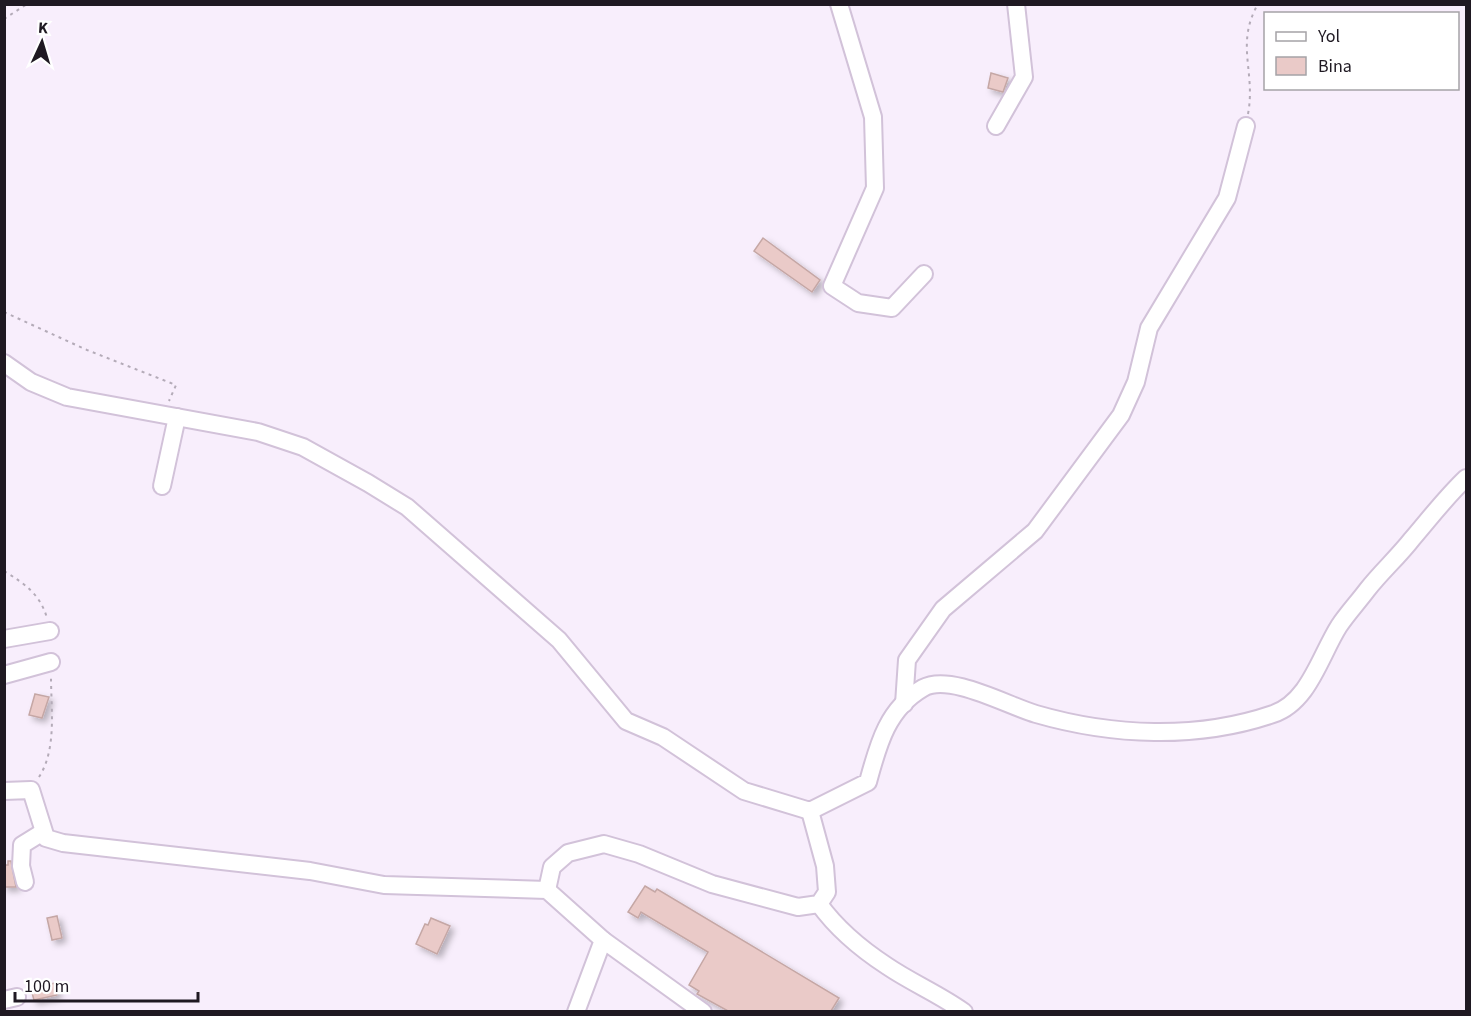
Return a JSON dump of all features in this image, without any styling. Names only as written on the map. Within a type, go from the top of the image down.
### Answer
[{"type":"street","points":[[839,4],[873,117],[875,188],[832,286],[858,303],[892,308],[924,274]]},
{"type":"street","points":[[996,126],[1024,77],[1016,4]]},
{"type":"street","points":[[904,704],[907,660],[943,609],[1035,531],[1121,415],[1136,382],[1149,328],[1227,198],[1246,126]]},
{"type":"street","points":[[4,363],[31,382],[67,397],[258,432],[303,447],[407,507],[559,640],[626,721],[663,737],[744,790],[810,811],[868,782],[881,734],[894,712],[925,687],[947,684],[1054,719],[1120,730],[1185,733],[1273,714],[1292,705],[1306,687],[1339,626],[1443,500],[1467,478]]},
{"type":"street","points":[[162,486],[177,417]]},
{"type":"street","points":[[4,639],[50,631]]},
{"type":"street","points":[[4,675],[51,662]]},
{"type":"street","points":[[4,791],[31,790],[46,838],[63,843],[310,871],[384,885],[547,890],[603,940],[703,1011]]},
{"type":"street","points":[[547,890],[552,867],[568,853],[604,844],[639,854],[712,885],[798,907],[819,903],[827,892],[825,866],[810,811]]},
{"type":"street","points":[[26,882],[21,866],[22,845],[44,832]]},
{"type":"street","points":[[819,903],[835,925],[888,967],[942,995],[964,1011]]},
{"type":"street","points":[[576,1011],[603,940]]},
{"type":"path","points":[[4,19],[27,4]]},
{"type":"path","points":[[1246,126],[1251,102],[1245,38],[1249,21],[1258,4]]},
{"type":"path","points":[[4,312],[87,350],[176,385]]},
{"type":"building","points":[[991,73],[1008,78],[1003,92],[988,88]]},
{"type":"building","points":[[763,238],[820,280],[812,292],[754,251]]},
{"type":"building","points":[[35,694],[49,697],[42,718],[29,715]]},
{"type":"building","points":[[8,861],[11,861],[16,887],[4,887],[4,865],[8,865]]},
{"type":"building","points":[[645,886],[655,892],[657,889],[839,998],[831,1011],[728,1011],[697,994],[699,991],[689,985],[708,952],[641,912],[638,918],[628,912]]},
{"type":"building","points":[[57,916],[62,938],[52,940],[47,918]]},
{"type":"building","points":[[431,918],[450,926],[437,954],[416,944],[425,924],[428,925]]},
{"type":"building","points":[[55,983],[57,995],[34,1000],[31,989]]}]
